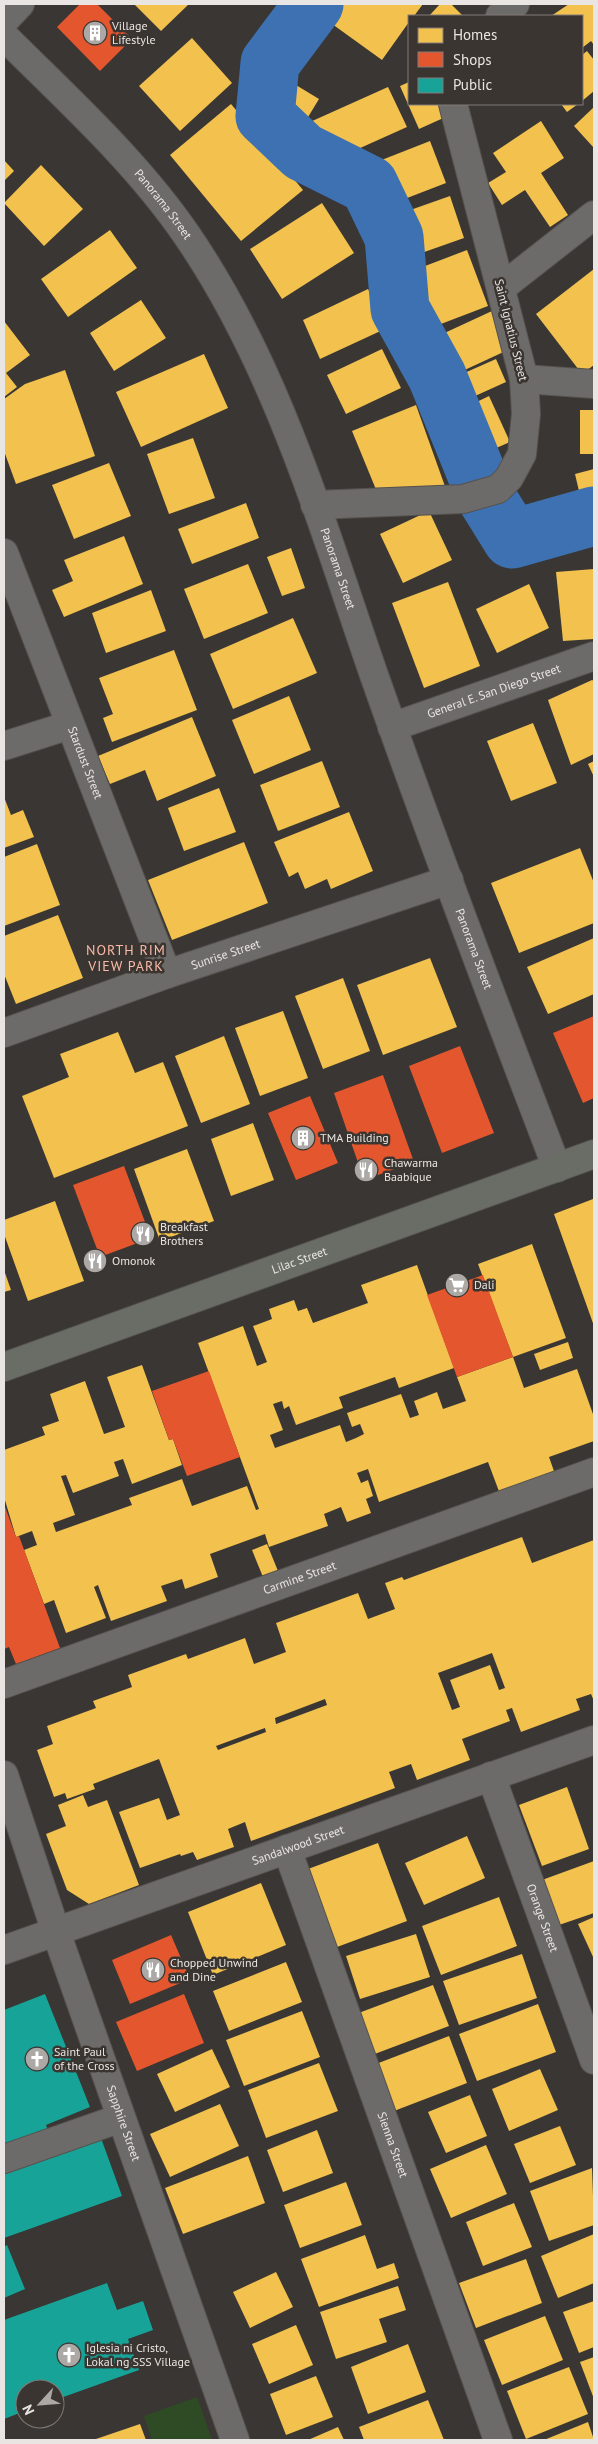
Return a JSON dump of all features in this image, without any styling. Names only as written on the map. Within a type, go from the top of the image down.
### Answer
[{"type":"main road","name":"Lilac Street","points":[[4,1367],[594,1154]]},
{"type":"street","points":[[4,21],[20,4]]},
{"type":"street","points":[[501,15],[514,4]]},
{"type":"street","name":"Panorama Street","points":[[4,36],[140,173],[186,233],[235,314],[270,388],[315,505],[392,727],[557,1168]]},
{"type":"street","name":"Saint Ignatius Street","points":[[315,505],[463,499],[498,489],[508,478],[522,454],[526,414],[524,379],[452,105]]},
{"type":"street","points":[[500,288],[594,215]]},
{"type":"street","points":[[524,379],[594,384]]},
{"type":"street","name":"Stardust Street","points":[[4,552],[167,974]]},
{"type":"street","name":"General E. San Diego Street","points":[[392,727],[594,656]]},
{"type":"street","points":[[4,746],[70,724]]},
{"type":"street","name":"Sunrise Street","points":[[4,1033],[167,974],[449,880]]},
{"type":"street","name":"Carmine Street","points":[[4,1684],[594,1472]]},
{"type":"street","name":"Sandalwood Street","points":[[4,1950],[594,1740]]},
{"type":"street","name":"Sapphire Street","points":[[4,1774],[56,1932],[235,2440]]},
{"type":"street","name":"Orange Street","points":[[491,1776],[594,2060]]},
{"type":"street","name":"Sienna Street","points":[[287,1849],[498,2440]]},
{"type":"street","points":[[4,2159],[121,2118]]},
{"type":"green space","points":[[197,2397],[212,2440],[152,2440],[144,2416]]},
{"type":"building: Homes","points":[[134,4],[189,4],[161,31]]},
{"type":"building: Homes","points":[[329,4],[423,4],[415,15],[408,15],[408,23],[382,60],[321,16]]},
{"type":"building: Homes","points":[[440,4],[451,4],[462,15],[430,15]]},
{"type":"building: Homes","points":[[569,4],[594,4],[594,45],[591,41],[583,47],[583,15],[552,15]]},
{"type":"building: Homes","points":[[192,38],[232,83],[180,131],[139,86]]},
{"type":"building: Homes","points":[[587,51],[594,60],[594,91],[583,100],[583,54]]},
{"type":"building: Homes","points":[[291,82],[319,99],[302,127],[274,111]]},
{"type":"building: Homes","points":[[408,82],[408,104],[400,86]]},
{"type":"building: Homes","points":[[388,87],[407,127],[329,162],[310,122]]},
{"type":"building: Homes","points":[[231,104],[303,190],[241,241],[170,155]]},
{"type":"building: Homes","points":[[408,105],[445,105],[450,115],[419,129]]},
{"type":"building: Homes","points":[[562,105],[577,105],[567,112]]},
{"type":"building: Homes","points":[[594,107],[594,148],[574,126]]},
{"type":"building: Homes","points":[[541,121],[564,158],[541,173],[568,215],[550,227],[525,190],[502,205],[488,183],[506,172],[493,153]]},
{"type":"building: Homes","points":[[430,141],[446,183],[389,205],[374,163]]},
{"type":"building: Homes","points":[[4,160],[14,171],[4,181]]},
{"type":"building: Homes","points":[[41,165],[83,209],[44,246],[4,203]]},
{"type":"building: Homes","points":[[450,196],[464,238],[413,256],[399,214]]},
{"type":"building: Homes","points":[[322,203],[354,253],[282,299],[250,249]]},
{"type":"building: Homes","points":[[110,230],[137,268],[68,317],[41,279]]},
{"type":"building: Homes","points":[[467,250],[488,306],[433,327],[412,271]]},
{"type":"building: Homes","points":[[594,269],[594,365],[582,374],[536,314]]},
{"type":"building: Homes","points":[[368,289],[387,328],[320,359],[303,320]]},
{"type":"building: Homes","points":[[141,300],[166,338],[114,371],[90,333]]},
{"type":"building: Homes","points":[[492,311],[510,349],[456,374],[438,336]]},
{"type":"building: Homes","points":[[4,321],[30,355],[6,373],[17,387],[4,397]]},
{"type":"building: Homes","points":[[382,349],[401,388],[346,414],[327,375]]},
{"type":"building: Homes","points":[[204,354],[228,408],[141,447],[116,392]]},
{"type":"building: Homes","points":[[496,359],[506,382],[464,401],[453,378]]},
{"type":"building: Homes","points":[[65,370],[95,456],[16,484],[4,451],[4,399],[25,384]]},
{"type":"building: Homes","points":[[489,396],[510,442],[478,456],[458,411]]},
{"type":"building: Homes","points":[[416,405],[447,492],[377,492],[352,431]]},
{"type":"building: Homes","points":[[580,410],[594,410],[594,454],[580,454]]},
{"type":"building: Homes","points":[[193,438],[215,498],[169,514],[147,454]]},
{"type":"building: Homes","points":[[109,463],[131,516],[74,539],[52,485]]},
{"type":"building: Homes","points":[[594,469],[594,501],[582,504],[575,474]]},
{"type":"building: Homes","points":[[246,503],[259,538],[192,564],[178,529]]},
{"type":"building: Homes","points":[[429,511],[452,560],[403,583],[380,534]]},
{"type":"building: Homes","points":[[124,536],[143,584],[64,617],[52,590],[73,581],[64,560]]},
{"type":"building: Homes","points":[[291,548],[305,588],[282,596],[267,557]]},
{"type":"building: Homes","points":[[248,564],[268,613],[204,639],[184,589]]},
{"type":"building: Homes","points":[[594,569],[594,639],[563,641],[556,572]]},
{"type":"building: Homes","points":[[448,582],[480,666],[424,688],[392,603]]},
{"type":"building: Homes","points":[[529,584],[549,628],[497,653],[476,609]]},
{"type":"building: Homes","points":[[151,590],[166,631],[106,653],[92,613]]},
{"type":"building: Homes","points":[[293,618],[317,673],[233,709],[210,654]]},
{"type":"building: Homes","points":[[174,650],[197,710],[112,742],[103,718],[113,714],[99,678]]},
{"type":"building: Homes","points":[[592,680],[594,681],[594,754],[571,765],[548,700]]},
{"type":"building: Homes","points":[[289,696],[311,750],[254,774],[232,720]]},
{"type":"building: Homes","points":[[192,717],[216,776],[157,801],[145,770],[110,784],[98,756]]},
{"type":"building: Homes","points":[[533,723],[557,783],[511,801],[487,741]]},
{"type":"building: Homes","points":[[322,761],[340,807],[278,831],[260,785]]},
{"type":"building: Homes","points":[[594,761],[594,777],[588,764]]},
{"type":"building: Homes","points":[[219,788],[236,832],[184,851],[168,808]]},
{"type":"building: Homes","points":[[4,797],[11,815],[23,810],[34,837],[4,848]]},
{"type":"building: Homes","points":[[349,812],[373,871],[331,889],[327,879],[305,889],[298,872],[289,877],[274,842]]},
{"type":"building: Homes","points":[[244,842],[268,903],[172,940],[148,880]]},
{"type":"building: Homes","points":[[37,844],[60,905],[4,926],[4,857]]},
{"type":"building: Homes","points":[[580,848],[594,883],[594,923],[519,953],[491,883]]},
{"type":"building: Homes","points":[[58,915],[83,978],[16,1004],[4,974],[4,936]]},
{"type":"building: Homes","points":[[594,938],[594,994],[548,1014],[527,967]]},
{"type":"building: Homes","points":[[430,958],[457,1027],[383,1055],[357,985]]},
{"type":"building: Homes","points":[[343,978],[370,1051],[323,1069],[295,996]]},
{"type":"building: Homes","points":[[283,1011],[308,1078],[260,1096],[235,1028]]},
{"type":"building: Homes","points":[[118,1032],[135,1073],[163,1062],[188,1126],[54,1178],[22,1096],[69,1077],[60,1054]]},
{"type":"building: Homes","points":[[224,1036],[250,1104],[201,1123],[175,1056]]},
{"type":"building: Homes","points":[[253,1123],[274,1180],[231,1196],[211,1139]]},
{"type":"building: Homes","points":[[187,1149],[214,1221],[160,1241],[134,1169]]},
{"type":"building: Homes","points":[[593,1199],[594,1203],[594,1326],[554,1214]]},
{"type":"building: Homes","points":[[55,1201],[84,1281],[28,1301],[4,1234],[4,1220]]},
{"type":"building: Homes","points":[[532,1244],[566,1338],[513,1357],[478,1264]]},
{"type":"building: Homes","points":[[417,1265],[454,1368],[399,1388],[395,1377],[339,1397],[343,1408],[296,1425],[289,1406],[284,1409],[282,1401],[273,1404],[283,1430],[270,1435],[275,1448],[340,1425],[346,1442],[356,1438],[364,1434],[360,1424],[352,1427],[347,1413],[401,1394],[410,1418],[419,1415],[414,1401],[437,1392],[443,1409],[466,1401],[457,1377],[513,1357],[524,1388],[577,1369],[594,1417],[594,1441],[549,1457],[555,1474],[500,1494],[488,1462],[379,1502],[368,1469],[357,1473],[361,1483],[368,1480],[373,1496],[366,1499],[371,1513],[347,1522],[341,1507],[324,1514],[328,1526],[269,1547],[265,1534],[210,1554],[218,1577],[185,1589],[182,1579],[161,1586],[167,1601],[111,1621],[98,1585],[94,1587],[106,1618],[66,1633],[54,1600],[44,1604],[24,1550],[37,1545],[32,1531],[16,1537],[4,1497],[4,1450],[45,1435],[42,1427],[59,1421],[50,1394],[85,1381],[104,1434],[125,1427],[107,1377],[142,1365],[169,1440],[173,1439],[182,1465],[132,1484],[123,1459],[114,1462],[119,1476],[73,1493],[66,1475],[61,1476],[75,1515],[53,1523],[56,1532],[132,1505],[129,1498],[182,1479],[192,1506],[247,1486],[256,1510],[259,1509],[198,1343],[243,1326],[257,1366],[267,1362],[253,1326],[272,1319],[269,1309],[294,1300],[298,1311],[307,1308],[313,1323],[368,1303],[361,1285]]},
{"type":"building: Homes","points":[[4,1270],[11,1290],[4,1292]]},
{"type":"building: Homes","points":[[568,1342],[573,1358],[540,1370],[534,1354]]},
{"type":"building: Homes","points":[[522,1537],[532,1563],[594,1540],[594,1701],[591,1694],[576,1699],[580,1710],[521,1732],[512,1708],[506,1710],[510,1721],[462,1739],[470,1760],[417,1780],[411,1764],[389,1772],[395,1788],[251,1841],[245,1822],[228,1829],[234,1847],[197,1860],[193,1852],[181,1856],[180,1854],[140,1868],[119,1812],[159,1798],[167,1820],[180,1815],[159,1759],[93,1784],[95,1789],[67,1799],[65,1793],[54,1797],[37,1750],[53,1744],[47,1726],[96,1708],[93,1701],[132,1687],[128,1675],[186,1654],[188,1659],[245,1638],[254,1664],[286,1652],[276,1623],[358,1593],[368,1619],[395,1609],[385,1583],[402,1577],[404,1580]],"holes":[[[492,1653],[505,1688],[499,1690],[490,1665],[450,1680],[460,1707],[452,1710],[438,1673]],[[325,1699],[327,1705],[276,1724],[275,1718]],[[265,1728],[266,1732],[218,1750],[216,1746]]]},
{"type":"building: Homes","points":[[267,1544],[278,1571],[263,1577],[252,1550]]},
{"type":"building: Homes","points":[[567,1787],[589,1849],[542,1866],[519,1805]]},
{"type":"building: Homes","points":[[83,1795],[88,1807],[107,1800],[139,1885],[89,1904],[67,1890],[46,1834],[66,1826],[58,1805]]},
{"type":"building: Homes","points":[[467,1836],[485,1878],[424,1905],[405,1863]]},
{"type":"building: Homes","points":[[378,1843],[407,1921],[329,1950],[300,1872]]},
{"type":"building: Homes","points":[[594,1861],[594,1913],[559,1925],[542,1880]]},
{"type":"building: Homes","points":[[261,1883],[286,1945],[213,1975],[188,1912]]},
{"type":"building: Homes","points":[[499,1897],[517,1946],[441,1975],[422,1926]]},
{"type":"building: Homes","points":[[594,1917],[594,1959],[578,1924]]},
{"type":"building: Homes","points":[[416,1934],[430,1977],[360,1999],[346,1956]]},
{"type":"building: Homes","points":[[522,1954],[537,1998],[459,2025],[443,1981]]},
{"type":"building: Homes","points":[[286,1962],[302,2002],[229,2031],[213,1991]]},
{"type":"building: Homes","points":[[433,1985],[449,2026],[372,2055],[356,2014]]},
{"type":"building: Homes","points":[[538,2004],[556,2052],[477,2081],[459,2034]]},
{"type":"building: Homes","points":[[302,2011],[320,2057],[244,2086],[226,2040]]},
{"type":"building: Homes","points":[[449,2036],[467,2083],[394,2111],[376,2064]]},
{"type":"building: Homes","points":[[212,2049],[230,2087],[175,2112],[157,2074]]},
{"type":"building: Homes","points":[[319,2063],[338,2111],[266,2138],[248,2090]]},
{"type":"building: Homes","points":[[540,2069],[558,2110],[509,2131],[492,2089]]},
{"type":"building: Homes","points":[[470,2095],[487,2136],[446,2153],[428,2112]]},
{"type":"building: Homes","points":[[220,2104],[239,2146],[170,2177],[150,2134]]},
{"type":"building: Homes","points":[[560,2126],[576,2165],[530,2183],[514,2144]]},
{"type":"building: Homes","points":[[317,2130],[333,2173],[283,2192],[267,2150]]},
{"type":"building: Homes","points":[[486,2145],[507,2194],[451,2218],[430,2169]]},
{"type":"building: Homes","points":[[248,2156],[265,2203],[183,2234],[165,2188]]},
{"type":"building: Homes","points":[[592,2168],[594,2225],[549,2241],[530,2191]]},
{"type":"building: Homes","points":[[346,2182],[362,2225],[300,2248],[284,2205]]},
{"type":"building: Homes","points":[[514,2203],[532,2247],[483,2266],[466,2222]]},
{"type":"building: Homes","points":[[594,2234],[594,2283],[558,2298],[541,2256]]},
{"type":"building: Homes","points":[[365,2235],[377,2269],[394,2263],[399,2278],[319,2307],[301,2259]]},
{"type":"building: Homes","points":[[526,2259],[542,2303],[476,2328],[459,2283]]},
{"type":"building: Homes","points":[[276,2272],[293,2307],[250,2328],[233,2292]]},
{"type":"building: Homes","points":[[398,2286],[406,2310],[379,2319],[387,2342],[336,2359],[320,2312]]},
{"type":"building: Homes","points":[[594,2301],[594,2347],[579,2353],[563,2312]]},
{"type":"building: Homes","points":[[545,2316],[563,2360],[502,2385],[484,2340]]},
{"type":"building: Homes","points":[[296,2325],[313,2365],[269,2384],[252,2344]]},
{"type":"building: Homes","points":[[408,2344],[426,2392],[368,2414],[351,2367]]},
{"type":"building: Homes","points":[[594,2357],[594,2399],[580,2362]]},
{"type":"building: Homes","points":[[569,2367],[588,2414],[526,2439],[507,2391]]},
{"type":"building: Homes","points":[[316,2376],[333,2417],[286,2435],[270,2394]]},
{"type":"building: Homes","points":[[428,2400],[444,2440],[364,2440],[359,2427]]},
{"type":"building: Homes","points":[[588,2422],[594,2440],[544,2440]]},
{"type":"building: Homes","points":[[140,2424],[146,2440],[93,2440]]},
{"type":"building: Homes","points":[[338,2427],[344,2440],[308,2440]]},
{"type":"building: Shops","name":"Village Lifestyle","points":[[80,4],[97,4],[132,39],[100,71],[57,27]]},
{"type":"building: Shops","points":[[594,1016],[594,1098],[583,1103],[553,1033]]},
{"type":"building: Shops","points":[[460,1046],[494,1133],[442,1153],[409,1066]]},
{"type":"building: Shops","points":[[383,1075],[414,1162],[364,1180],[334,1093]]},
{"type":"building: Shops","name":"TMA Building","points":[[310,1096],[338,1163],[296,1180],[268,1113]]},
{"type":"building: Shops","points":[[124,1166],[151,1238],[100,1257],[73,1185]]},
{"type":"building: Shops","points":[[483,1275],[513,1357],[457,1377],[427,1295]]},
{"type":"building: Shops","points":[[209,1371],[240,1457],[187,1476],[173,1439],[169,1440],[152,1391]]},
{"type":"building: Shops","points":[[4,1504],[16,1537],[19,1536],[60,1648],[16,1664],[9,1647],[4,1649]]},
{"type":"building: Shops","points":[[171,1935],[190,1979],[130,2004],[112,1960]]},
{"type":"building: Shops","points":[[184,1994],[204,2043],[137,2071],[116,2022]]},
{"type":"building: Public","name":"Saint Paul of the Cross","points":[[45,1994],[90,2107],[46,2125],[50,2135],[4,2153],[4,2010]]},
{"type":"building: Public","points":[[101,2138],[122,2196],[4,2238],[4,2173]]},
{"type":"building: Public","points":[[7,2245],[25,2289],[4,2298],[4,2247]]},
{"type":"building: Public","name":"Iglesia ni Cristo, Lokal ng SSS Village","points":[[107,2283],[117,2310],[143,2301],[153,2330],[128,2339],[139,2370],[65,2396],[65,2379],[15,2379],[15,2415],[4,2419],[4,2320]]},
{"type":"waterway","points":[[314,4],[270,63],[265,116],[303,152],[369,185],[394,237],[400,309],[437,376],[486,497],[512,539],[594,516]]},
{"type":"place","name":"Village Lifestyle","points":[[95,33]]},
{"type":"place","name":"TMA Building","points":[[303,1138]]},
{"type":"place","name":"Chawarma Baabique","points":[[366,1170]]},
{"type":"place","name":"Breakfast Brothers","points":[[143,1234]]},
{"type":"place","name":"Omonok","points":[[95,1261]]},
{"type":"place","name":"Dali","points":[[457,1285]]},
{"type":"place","name":"Chopped Unwind and Dine","points":[[153,1970]]},
{"type":"place","name":"Saint Paul of the Cross","points":[[37,2059]]},
{"type":"place","name":"Iglesia ni Cristo, Lokal ng SSS Village","points":[[69,2355]]},
{"type":"district","name":"NORTH RIM VIEW PARK","points":[[126,958]]}]
